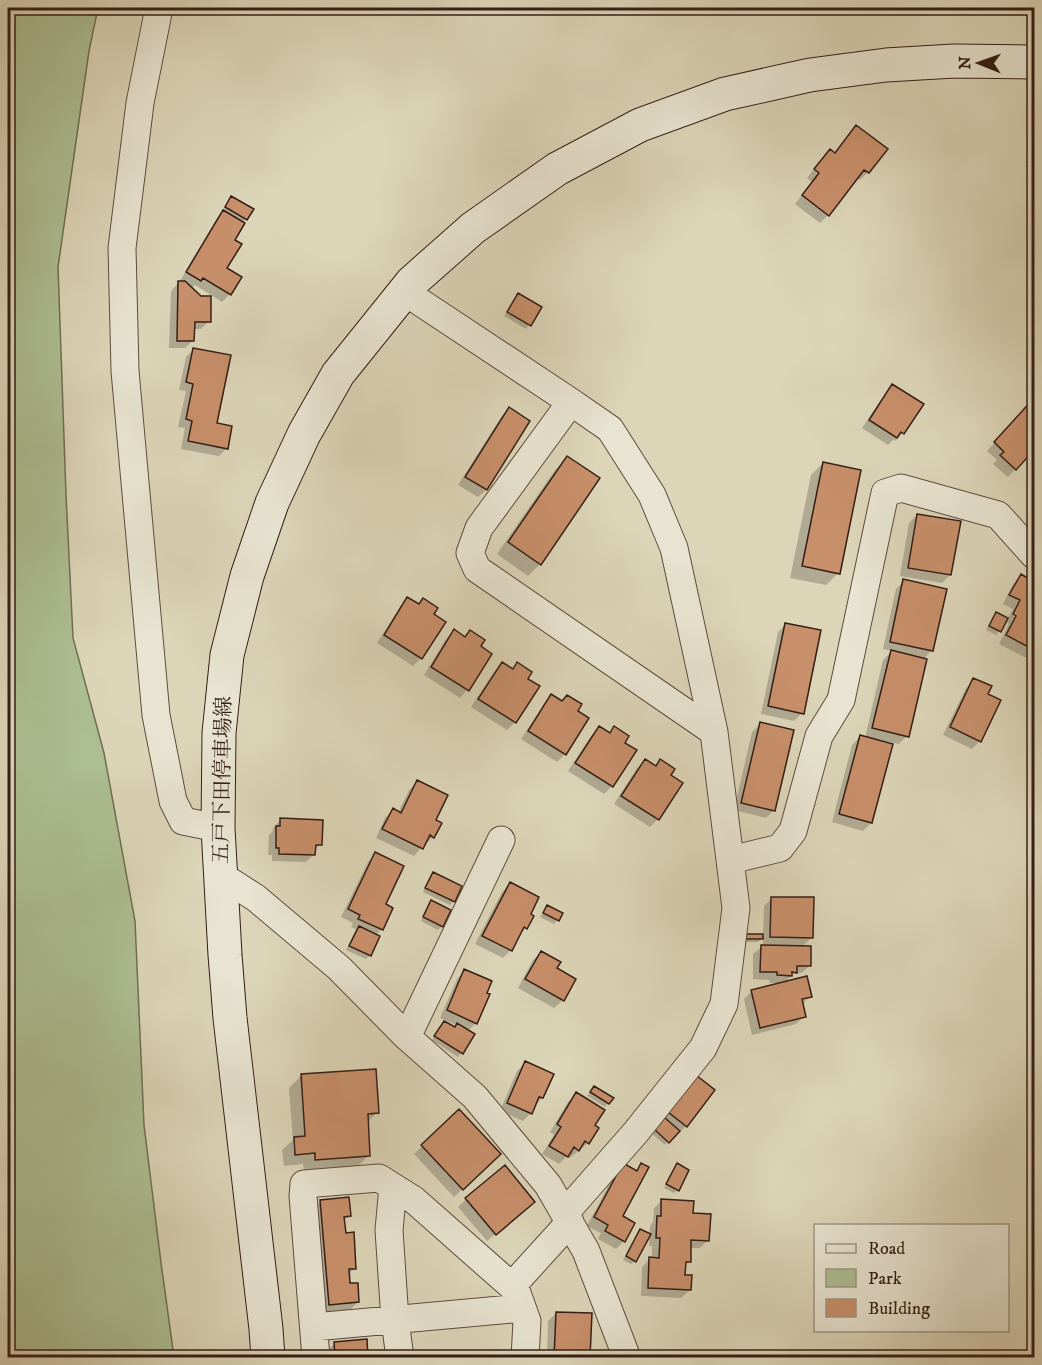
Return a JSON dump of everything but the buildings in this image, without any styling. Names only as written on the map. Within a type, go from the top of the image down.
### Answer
[{"type":"main road","name":"五戸下田停車場線","points":[[268,1358],[230,1018],[218,828],[219,733],[227,655],[247,576],[272,503],[304,434],[338,374],[412,282],[473,228],[547,175],[640,125],[724,94],[810,75],[886,65],[954,61],[1035,62]]},
{"type":"street","points":[[159,8],[140,103],[122,248],[125,371],[156,715],[173,801],[183,821],[218,828]]},
{"type":"street","points":[[314,1327],[395,1320],[517,1297],[567,1218],[704,1048],[724,1004],[736,908],[714,732],[674,548],[652,495],[610,429],[405,292]]},
{"type":"street","points":[[571,402],[479,528],[470,553],[477,569],[714,732]]},
{"type":"street","points":[[730,860],[780,848],[793,831],[819,736],[841,700],[885,493],[901,488],[998,515],[1035,555]]},
{"type":"street","points":[[407,1037],[501,840]]},
{"type":"street","points":[[220,875],[256,898],[339,968],[407,1037],[475,1097],[548,1185],[585,1251],[627,1358]]},
{"type":"street","points":[[316,1358],[303,1196],[304,1184],[379,1178],[414,1200],[517,1297],[527,1321],[525,1358]]},
{"type":"street","points":[[393,1187],[389,1230],[400,1358]]},
{"type":"green space","points":[[8,8],[98,8],[89,51],[58,267],[73,638],[104,753],[135,921],[144,1125],[174,1357],[8,1357]]}]
